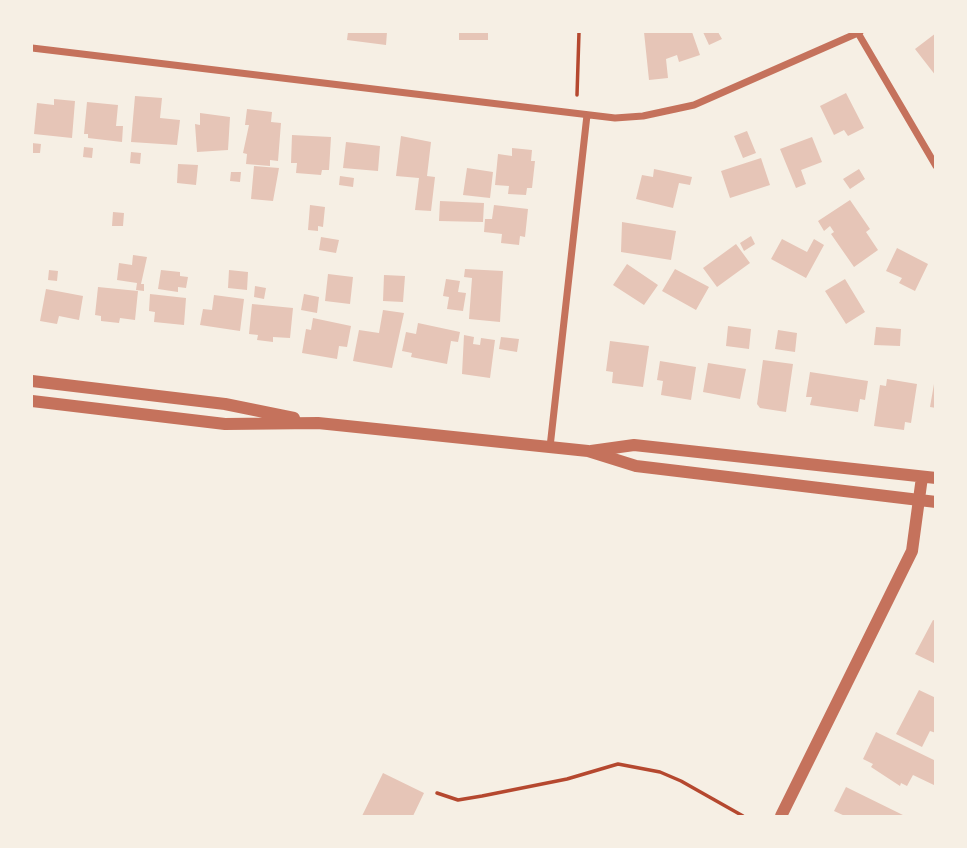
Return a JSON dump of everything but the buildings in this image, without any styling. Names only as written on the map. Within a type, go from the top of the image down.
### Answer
[{"type":"street","points":[[32,48],[587,115],[643,116],[694,105],[859,32],[936,166]]},
{"type":"street","points":[[550,447],[587,115]]},
{"type":"street","points":[[32,381],[225,404],[318,424]]},
{"type":"street","points":[[32,401],[225,424],[318,424],[588,451],[636,466],[936,502]]},
{"type":"street","points":[[588,451],[634,445],[929,478],[920,501],[915,540],[907,562],[781,817]]},
{"type":"path","points":[[577,95],[579,32]]},
{"type":"path","points":[[437,793],[458,800],[567,779],[618,764],[660,772],[681,780],[743,817]]}]
